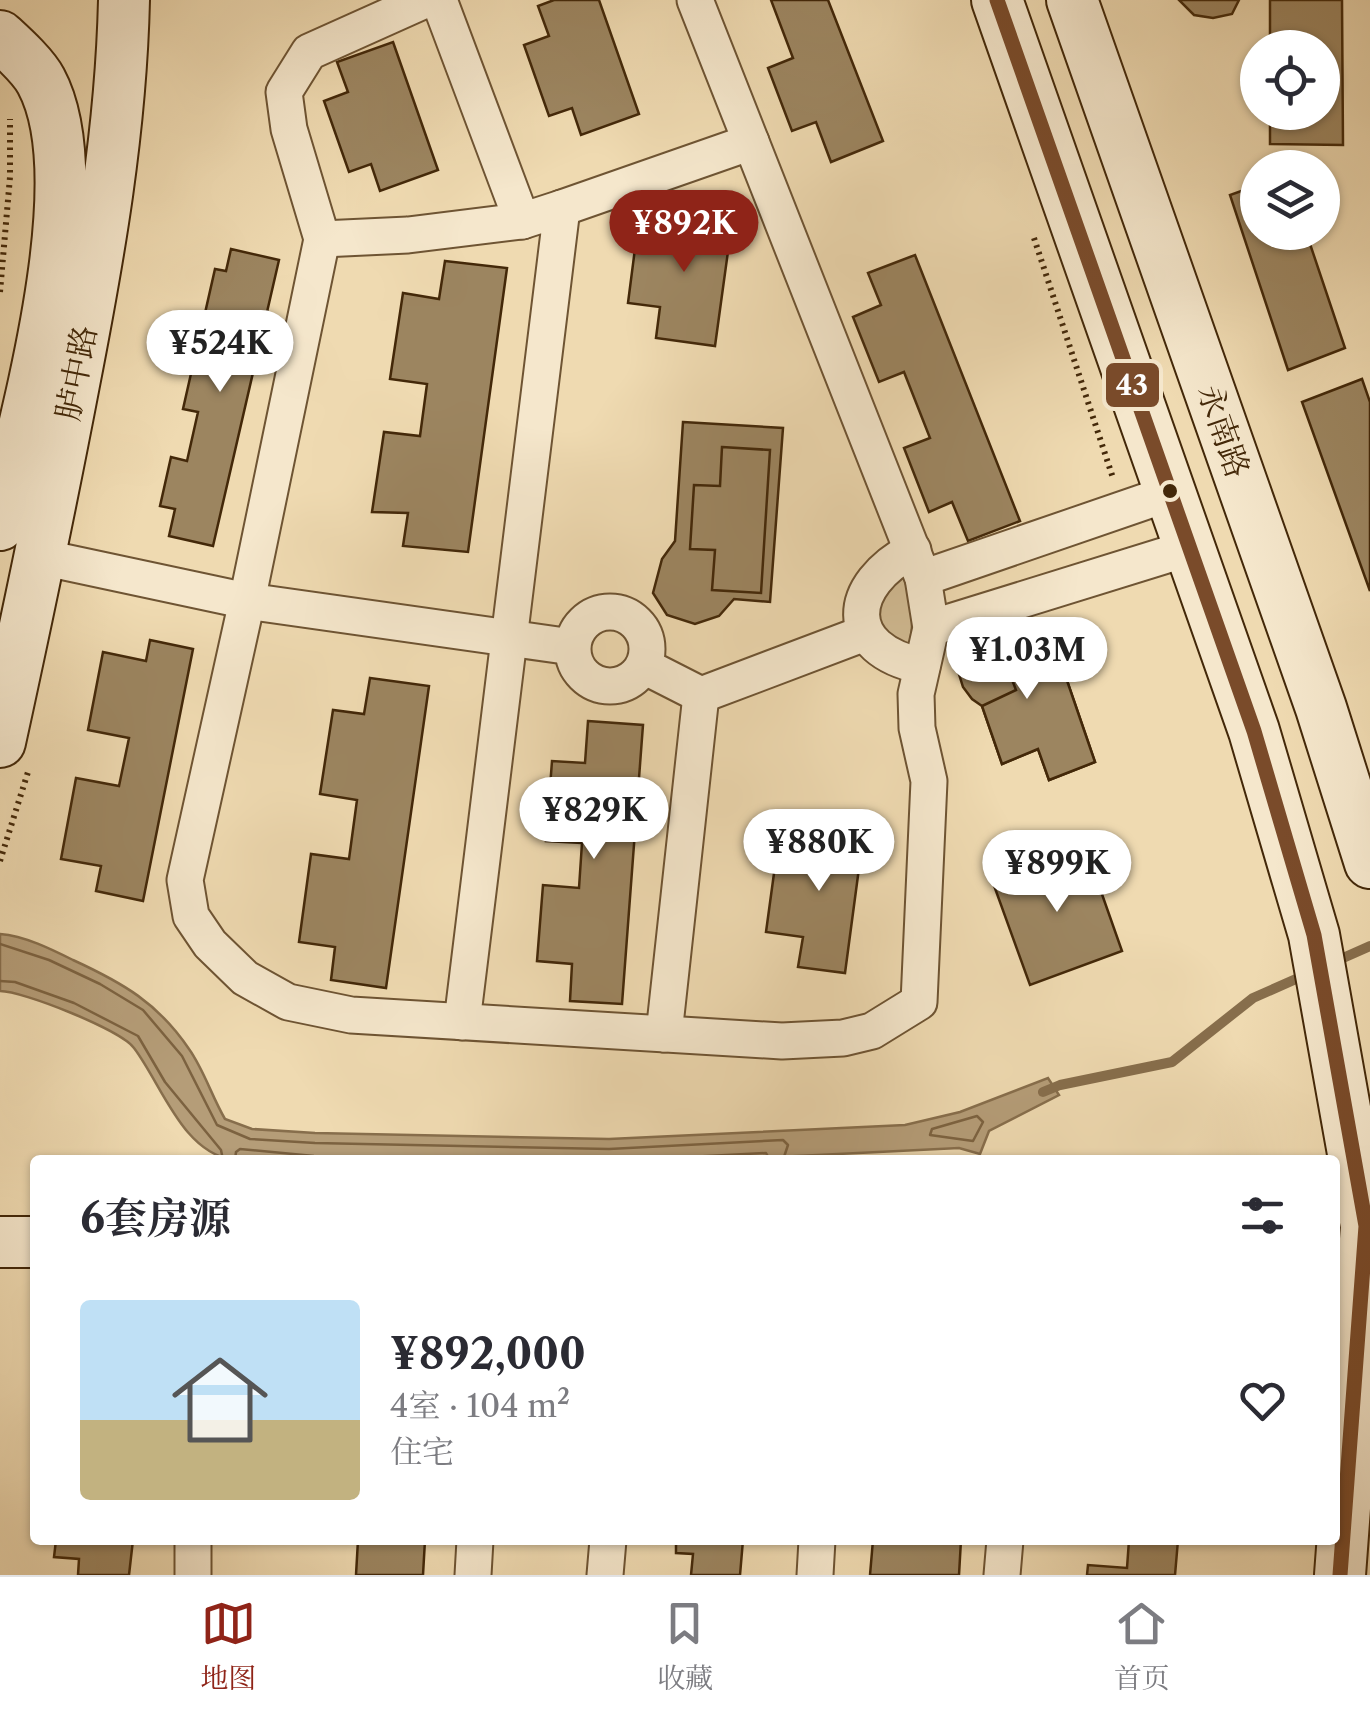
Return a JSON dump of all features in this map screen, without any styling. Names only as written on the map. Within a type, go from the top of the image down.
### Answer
[{"type":"main road","name":"胪中路","points":[[0,742],[102,238],[122,76],[124,0]]},
{"type":"main road","points":[[998,0],[1254,731],[1314,935],[1330,1014],[1357,1226],[1340,1575]]},
{"type":"main road","name":"永南路","points":[[1072,0],[1321,708],[1370,863]]},
{"type":"main road","name":"胪中路","points":[[0,36],[41,80],[53,116],[62,174],[56,248],[40,351],[0,525]]},
{"type":"main road","points":[[0,1242],[30,1242]]},
{"type":"street","points":[[425,0],[309,52],[284,92],[289,129],[322,239],[185,880],[191,916],[210,944],[245,978],[288,1002],[351,1015],[782,1041],[843,1038],[872,1030],[920,1002],[929,781],[917,728],[916,694],[931,628],[918,564],[695,0]]},
{"type":"street","points":[[439,0],[522,221]]},
{"type":"street","points":[[322,239],[408,235],[522,221],[751,142]]},
{"type":"street","points":[[462,1022],[562,208]]},
{"type":"street","points":[[922,666],[888,656],[865,633],[863,612],[868,590],[890,562],[918,564],[1170,493]]},
{"type":"street","points":[[931,628],[1189,548]]},
{"type":"street","points":[[40,558],[247,601],[572,648]]},
{"type":"street","points":[[613,611],[635,621],[647,642],[644,666],[626,684],[601,686],[580,672],[572,648],[575,636],[590,617],[613,611]]},
{"type":"street","points":[[644,666],[700,695],[865,633]]},
{"type":"street","points":[[664,1034],[700,695]]},
{"type":"street","points":[[193,1545],[193,1575]]},
{"type":"street","points":[[473,1575],[475,1545]]},
{"type":"street","points":[[605,1575],[608,1545]]},
{"type":"street","points":[[815,1575],[818,1545]]},
{"type":"street","points":[[1002,1575],[1005,1545]]},
{"type":"path","points":[[0,292],[10,176],[10,116]]},
{"type":"path","points":[[1030,227],[1124,509]]},
{"type":"shaded area","points":[[904,571],[912,612],[908,654],[878,638],[875,598]]},
{"type":"water","points":[[0,934],[47,947],[108,977],[152,1007],[177,1033],[199,1066],[225,1119],[252,1129],[609,1139],[905,1125],[960,1112],[1048,1078],[1059,1095],[989,1131],[980,1154],[959,1148],[817,1155],[218,1155],[187,1131],[125,1040],[71,1013],[0,991]]},
{"type":"building","points":[[554,0],[599,0],[639,114],[581,135],[572,108],[549,116],[524,45],[549,36],[538,6]]},
{"type":"building","points":[[771,0],[828,0],[883,141],[831,162],[816,122],[792,131],[768,68],[793,58]]},
{"type":"building","points":[[1179,0],[1239,0],[1232,14],[1213,18],[1194,15]]},
{"type":"building","points":[[1270,0],[1342,0],[1343,145],[1270,144],[1270,130],[1340,130],[1340,30],[1270,30]]},
{"type":"building","points":[[393,42],[438,170],[380,191],[371,164],[349,172],[324,101],[348,92],[337,62]]},
{"type":"building","points":[[1240,191],[1240,225],[1230,195]]},
{"type":"building","points":[[672,206],[733,215],[715,346],[656,338],[660,307],[628,303],[637,233],[668,237]]},
{"type":"building","points":[[231,249],[279,260],[213,546],[169,536],[175,509],[160,506],[171,457],[187,461],[198,412],[183,409],[195,356],[208,359],[216,326],[203,322],[215,269],[226,271]]},
{"type":"building","points":[[1248,250],[1312,250],[1345,348],[1288,370]]},
{"type":"building","points":[[915,255],[1020,521],[968,541],[952,502],[929,512],[904,448],[930,438],[904,372],[879,382],[853,317],[881,305],[868,273]]},
{"type":"building","points":[[445,261],[507,268],[468,552],[403,546],[408,513],[372,512],[384,432],[420,436],[427,384],[390,379],[403,293],[439,299]]},
{"type":"building","points":[[1362,379],[1370,402],[1370,591],[1302,402]]},
{"type":"building","points":[[683,422],[783,428],[770,602],[734,599],[719,616],[695,624],[667,615],[653,593],[662,559],[675,541]]},
{"type":"building","points":[[722,447],[770,450],[761,593],[712,590],[715,550],[690,549],[694,485],[720,486]]},
{"type":"building","points":[[1051,634],[1095,762],[1049,780],[1038,749],[1002,764],[982,706],[963,687],[958,671],[962,655],[974,642],[990,638],[1018,647]]},
{"type":"building","points":[[1051,634],[1095,762],[1049,780],[1038,749],[1002,764],[982,706],[1016,690],[1002,653]]},
{"type":"building","points":[[150,640],[193,649],[143,901],[96,891],[101,866],[61,859],[76,778],[119,786],[129,738],[88,730],[103,652],[146,661]]},
{"type":"building","points":[[370,678],[429,686],[386,988],[331,980],[335,947],[299,942],[311,854],[349,859],[357,800],[320,794],[333,710],[364,714]]},
{"type":"building","points":[[588,721],[643,725],[622,1004],[570,1001],[572,964],[537,961],[543,885],[579,888],[582,843],[546,841],[552,761],[585,763]]},
{"type":"building","points":[[820,817],[865,823],[845,973],[798,967],[803,937],[766,932],[778,844],[816,849]]},
{"type":"building","points":[[1085,846],[1122,951],[1030,985],[992,880]]},
{"type":"building","points":[[55,1545],[132,1545],[129,1575],[78,1575],[79,1559],[54,1557]]},
{"type":"building","points":[[358,1545],[425,1545],[423,1575],[356,1575]]},
{"type":"building","points":[[676,1545],[743,1545],[740,1575],[691,1575],[693,1554],[676,1553]]},
{"type":"building","points":[[873,1545],[961,1545],[959,1575],[870,1575]]},
{"type":"building","points":[[1129,1545],[1178,1545],[1175,1575],[1087,1575],[1088,1565],[1127,1568]]},
{"type":"waterway","points":[[1334,962],[1370,946]]},
{"type":"waterway","points":[[1043,1092],[1172,1062],[1253,998],[1305,975]]},
{"type":"transit line","name":"43","points":[[997,0],[1254,731],[1314,935],[1366,1226],[1340,1575]]}]
